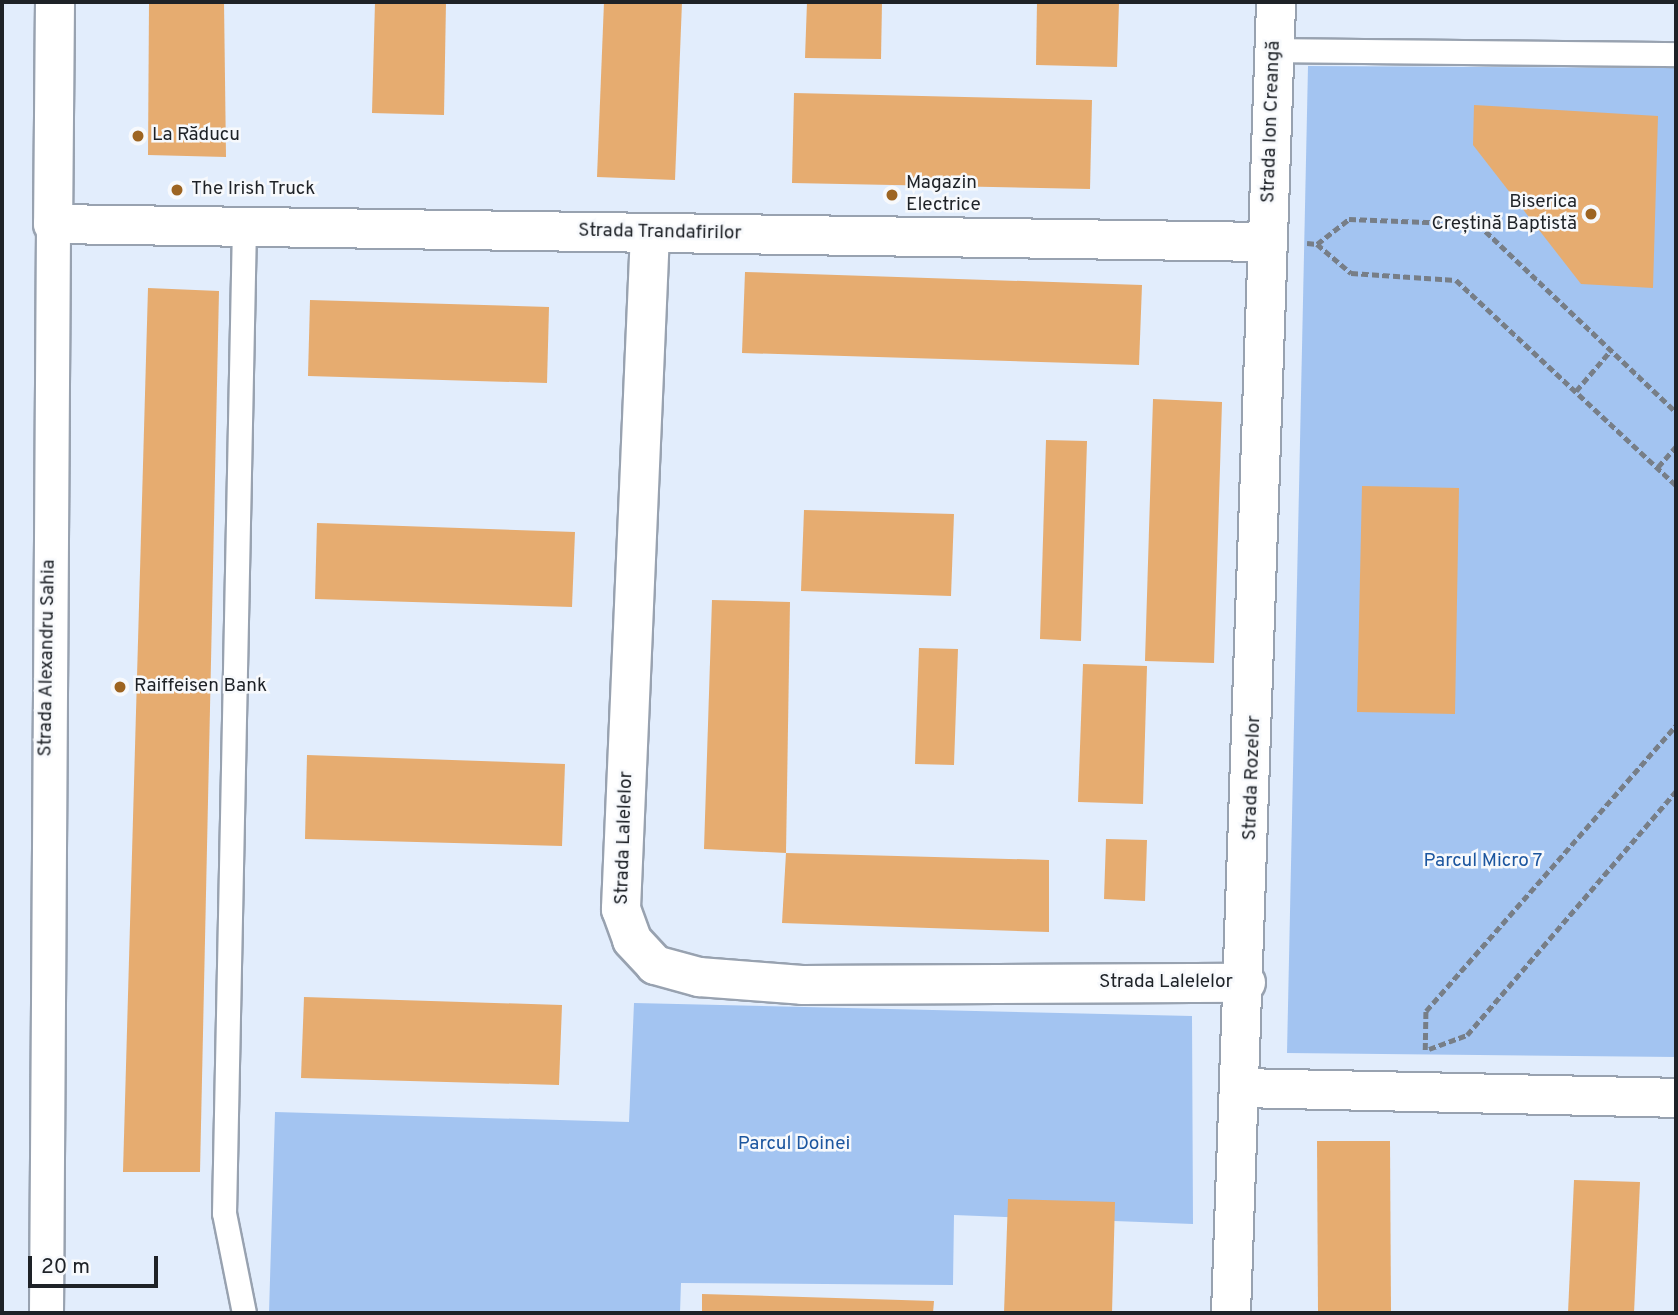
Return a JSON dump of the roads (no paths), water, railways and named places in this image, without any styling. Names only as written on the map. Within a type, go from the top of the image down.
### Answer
[{"type":"street","name":"Strada Alexandru Sahia","points":[[46,1313],[55,2]]},
{"type":"street","name":"Strada Ion Creangă","points":[[1268,242],[1276,2]]},
{"type":"street","name":"Strada Trandafirilor","points":[[53,224],[1268,242]]},
{"type":"street","name":"Strada Lalelelor","points":[[650,233],[621,909],[632,940],[655,965],[699,977],[802,985],[1246,983]]},
{"type":"street","name":"Strada Rozelor","points":[[1231,1313],[1246,983],[1268,242]]},
{"type":"street","points":[[1241,1088],[1676,1098]]},
{"type":"lane","points":[[1275,50],[1676,54]]},
{"type":"lane","points":[[244,228],[225,1213],[244,1313]]},
{"type":"place","name":"La Răducu","points":[[138,136]]},
{"type":"place","name":"The Irish Truck","points":[[177,190]]},
{"type":"place","name":"Magazin Electrice","points":[[892,195]]},
{"type":"place","name":"Biserica Creștină Baptistă","points":[[1591,214]]},
{"type":"place","name":"Raiffeisen Bank","points":[[120,687]]},
{"type":"park label","name":"Parcul Micro 7","points":[[1483,862]]},
{"type":"park label","name":"Parcul Doinei","points":[[794,1145]]}]
